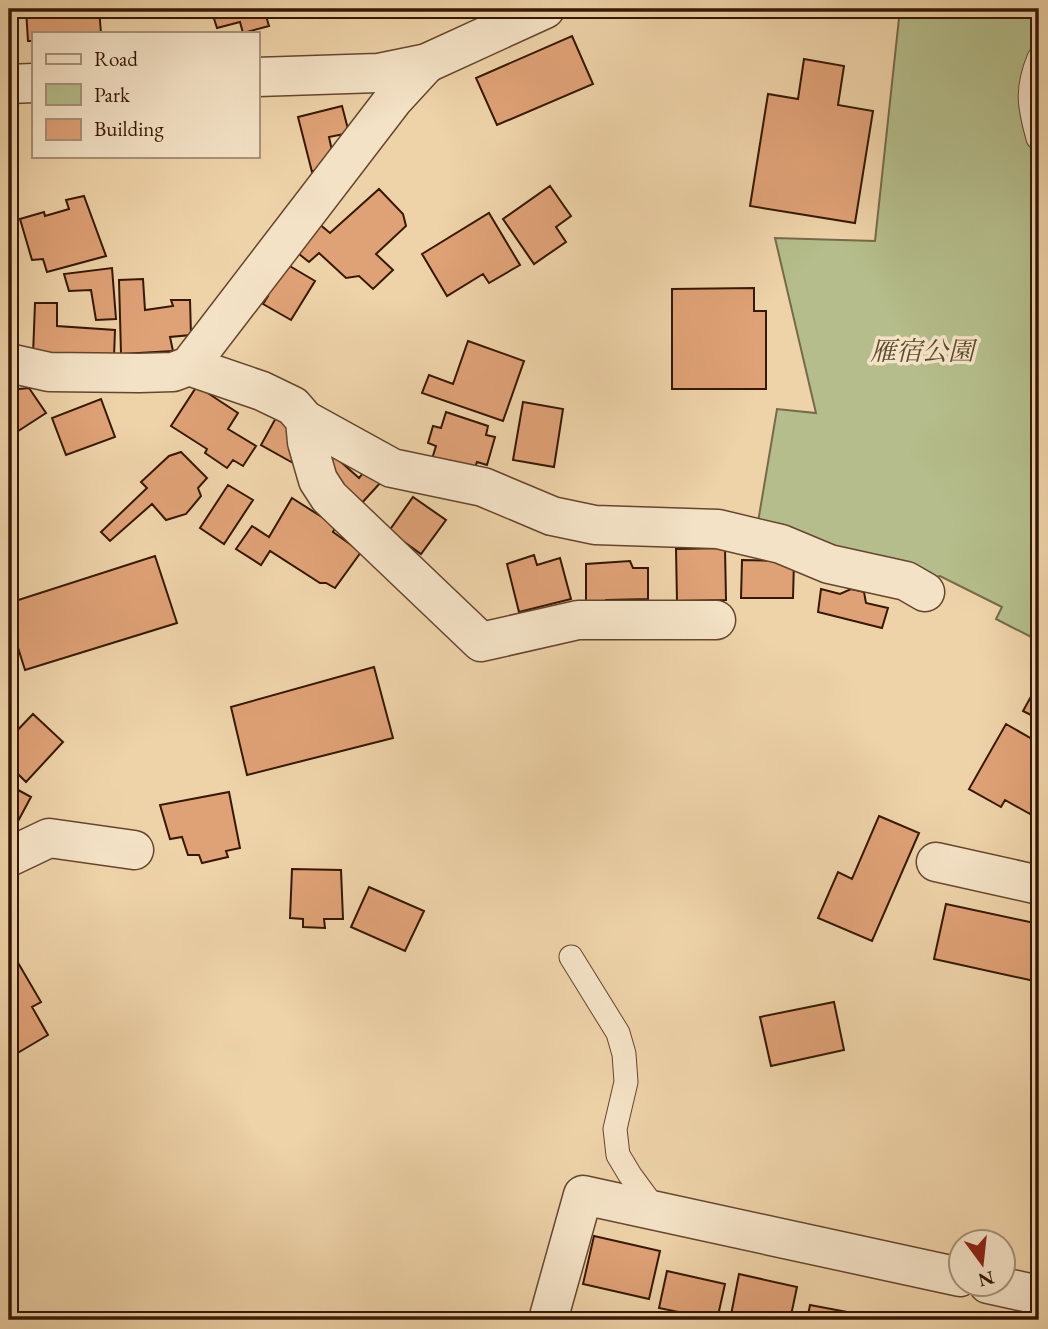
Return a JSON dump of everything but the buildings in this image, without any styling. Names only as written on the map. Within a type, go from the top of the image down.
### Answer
[{"type":"street","points":[[259,77],[378,74],[427,63],[545,9]]},
{"type":"street","points":[[9,363],[49,372],[173,372],[189,366],[393,100],[427,63]]},
{"type":"street","points":[[9,84],[32,83]]},
{"type":"street","points":[[189,366],[262,391],[293,407],[305,420],[392,468],[483,486],[552,516],[594,525],[718,529],[781,544],[829,564],[906,581],[925,592]]},
{"type":"street","points":[[305,420],[307,442],[318,480],[329,497],[481,642],[578,620],[716,620]]},
{"type":"street","points":[[9,857],[50,838],[134,850]]},
{"type":"street","points":[[936,862],[1039,885]]},
{"type":"street","points":[[548,1320],[583,1195],[946,1275]]},
{"type":"street","points":[[1016,1290],[1039,1295]]},
{"type":"lane","points":[[1038,138],[1030,111],[1030,100],[1031,78],[1039,58]]},
{"type":"lane","points":[[571,957],[618,1033],[624,1054],[626,1082],[615,1129],[618,1155],[655,1209]]},
{"type":"green space","name":"雁宿公園","points":[[900,9],[1039,9],[1039,641],[996,619],[1002,607],[940,576],[920,580],[758,522],[777,409],[816,413],[775,238],[875,241]]}]
